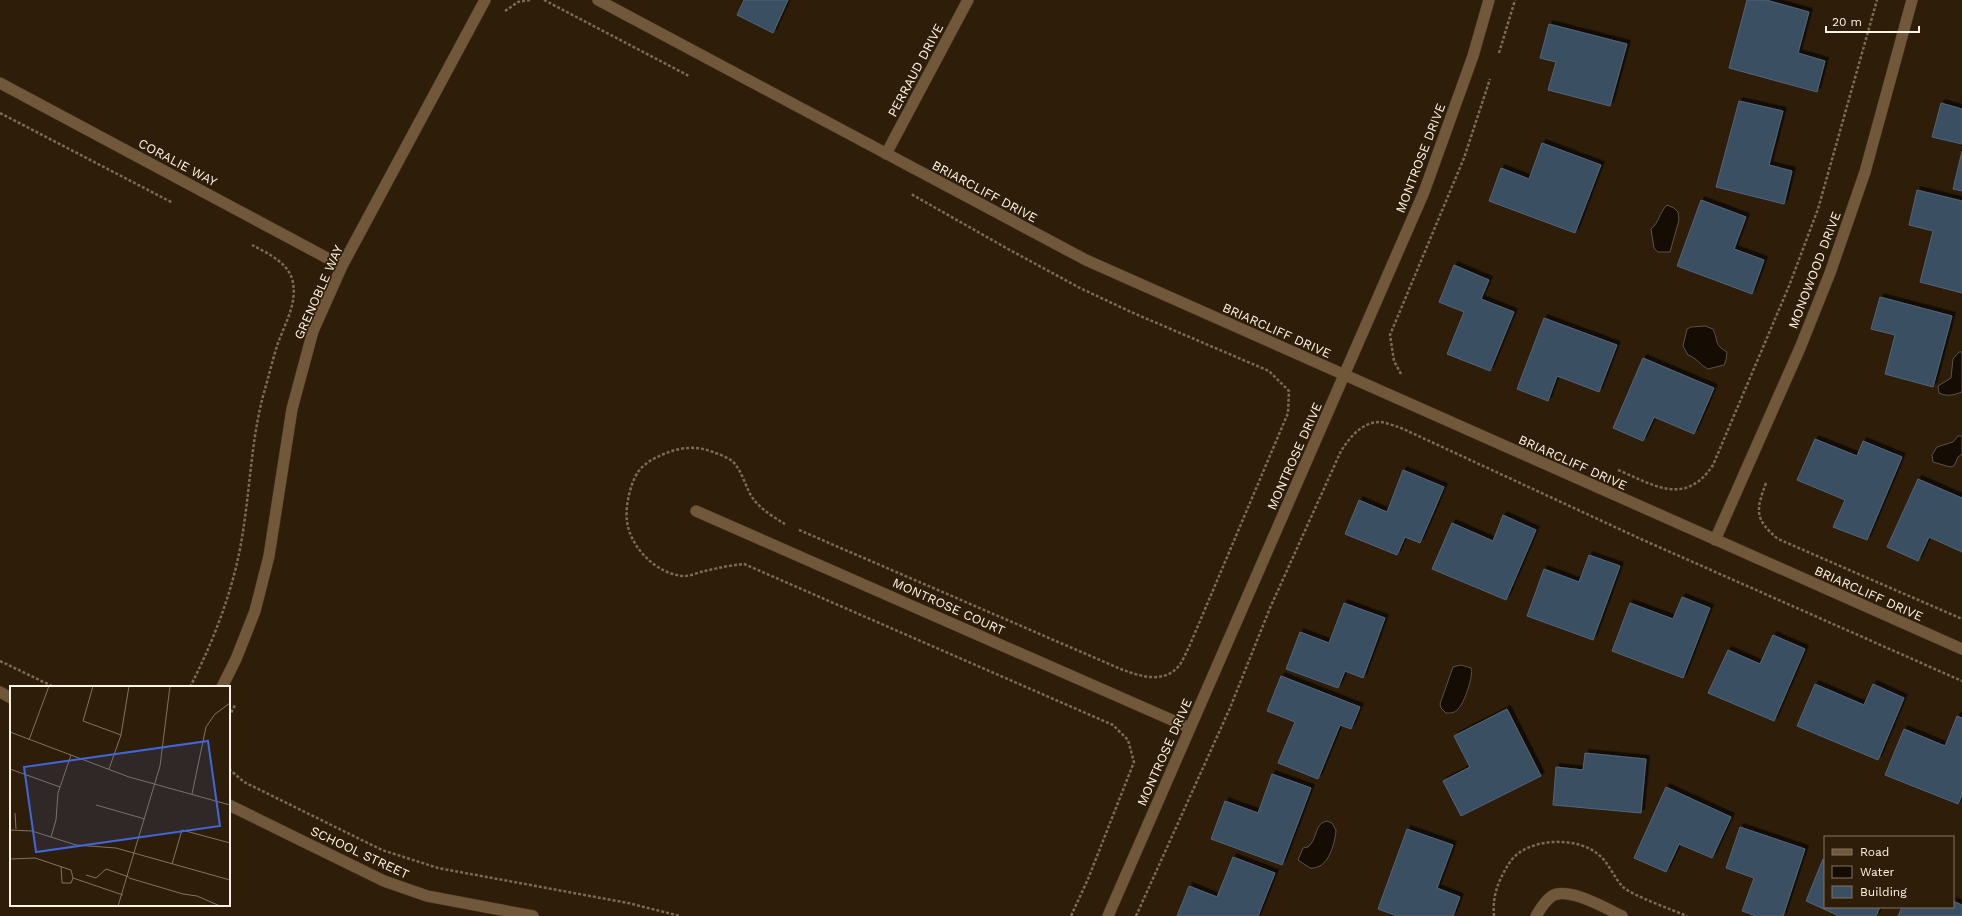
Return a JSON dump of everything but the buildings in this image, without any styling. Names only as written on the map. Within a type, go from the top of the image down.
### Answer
[{"type":"street","name":"GRENOBLE WAY","points":[[222,686],[236,659],[255,611],[269,556],[292,409],[313,331],[342,266],[485,0]]},
{"type":"street","name":"BRIARCLIFF DRIVE","points":[[598,0],[1086,260],[1962,649]]},
{"type":"street","name":"PERRAUD DRIVE","points":[[886,154],[968,0]]},
{"type":"street","name":"MONTROSE DRIVE","points":[[1108,916],[1345,376],[1424,192],[1473,56],[1488,0]]},
{"type":"street","name":"MONOWOOD DRIVE","points":[[1716,540],[1800,348],[1830,273],[1865,172],[1912,0]]},
{"type":"street","name":"CORALIE WAY","points":[[0,83],[342,266]]},
{"type":"street","name":"MONTROSE COURT","points":[[696,511],[1190,728]]},
{"type":"street","points":[[0,692],[10,697]]},
{"type":"street","name":"SCHOOL STREET","points":[[230,805],[384,881],[427,896],[533,916]]},
{"type":"street","points":[[1536,916],[1547,900],[1559,894],[1578,897],[1622,916]]},
{"type":"path","points":[[500,15],[518,2],[530,0]]},
{"type":"path","points":[[544,0],[692,77]]},
{"type":"path","points":[[1664,490],[1688,488],[1705,478],[1713,465],[1789,286],[1818,209],[1877,0]]},
{"type":"path","points":[[0,113],[179,206]]},
{"type":"path","points":[[798,530],[1123,670],[1143,677],[1163,676],[1177,669],[1189,647],[1288,413],[1289,391],[1269,371],[1131,312],[1080,288],[907,192]]},
{"type":"path","points":[[190,686],[207,652],[234,574],[263,398],[277,346],[288,318],[294,297],[293,281],[286,268],[273,257],[246,242]]},
{"type":"path","points":[[1391,348],[1399,374]]},
{"type":"path","points":[[1136,916],[1230,708],[1270,608],[1341,451],[1350,436],[1368,425],[1381,422],[1399,428],[1643,540],[1962,681]]},
{"type":"path","points":[[791,527],[763,509],[754,500],[732,461],[711,451],[690,447],[663,454],[638,471],[631,487],[626,521],[632,540],[647,559],[663,570],[685,576],[726,566],[744,564],[1112,726],[1123,735],[1128,740],[1134,762],[1088,879],[1071,916]]},
{"type":"path","points":[[1769,477],[1758,504],[1764,528],[1778,539],[1962,619]]},
{"type":"path","points":[[0,661],[52,686]]},
{"type":"path","points":[[230,715],[236,703]]},
{"type":"path","points":[[230,770],[244,782],[382,850],[438,868],[628,903],[680,916]]},
{"type":"water","points":[[1667,205],[1674,208],[1678,212],[1679,220],[1670,252],[1658,252],[1654,248],[1651,229],[1656,224],[1662,211]]},
{"type":"water","points":[[1705,326],[1713,329],[1718,345],[1727,352],[1724,365],[1708,369],[1688,355],[1683,346],[1687,329],[1691,327]]},
{"type":"water","points":[[1959,352],[1962,352],[1962,392],[1950,395],[1939,393],[1938,386],[1951,378],[1953,359]]},
{"type":"water","points":[[1958,436],[1962,436],[1962,454],[1958,457],[1954,466],[1950,467],[1933,462],[1932,455],[1937,447],[1953,442]]},
{"type":"water","points":[[1461,665],[1471,668],[1472,672],[1468,689],[1457,710],[1446,713],[1441,708],[1440,704],[1453,667]]},
{"type":"water","points":[[1327,821],[1332,823],[1336,830],[1332,849],[1326,861],[1322,865],[1316,868],[1310,868],[1298,860],[1303,848],[1308,847],[1311,844],[1320,825]]}]
